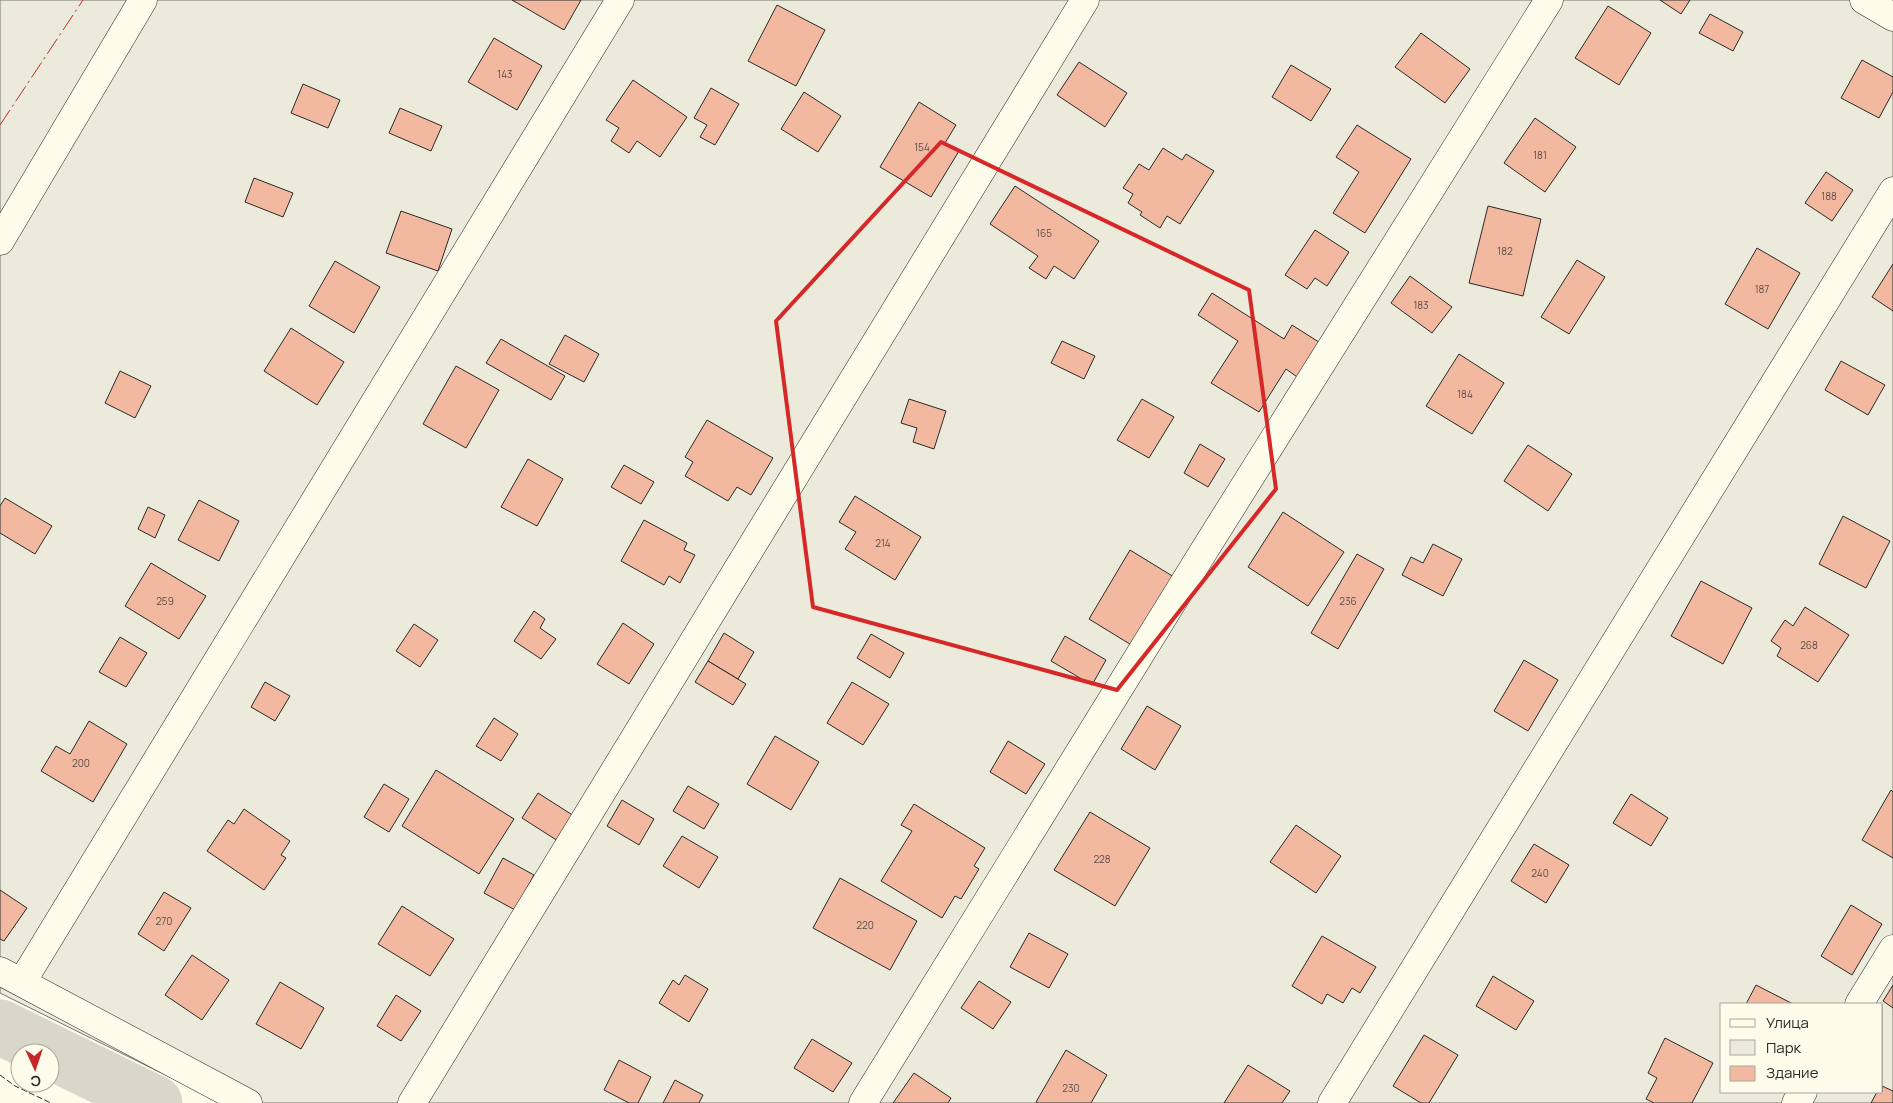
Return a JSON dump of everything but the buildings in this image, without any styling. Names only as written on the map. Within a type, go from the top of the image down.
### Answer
[{"type":"street","points":[[0,241],[143,0]]},
{"type":"street","points":[[248,1103],[11,976],[620,0]]},
{"type":"street","points":[[412,1103],[1085,0]]},
{"type":"street","points":[[863,1103],[1202,554],[1549,0]]},
{"type":"street","points":[[1864,0],[1893,18]]},
{"type":"street","points":[[1332,1103],[1893,191]]},
{"type":"street","points":[[1859,1003],[1893,950]]},
{"type":"highlighted area","points":[[941,142],[1249,290],[1276,489],[1117,690],[813,607],[776,321]]},
{"type":"green space","points":[[0,0],[1893,0],[1893,1103],[222,1103],[0,993]]},
{"type":"waterway","points":[[0,1027],[155,1103]]},
{"type":"fence","points":[[0,1075],[15,1086],[51,1103]]},
{"type":"power","points":[[0,125],[83,0]]}]
